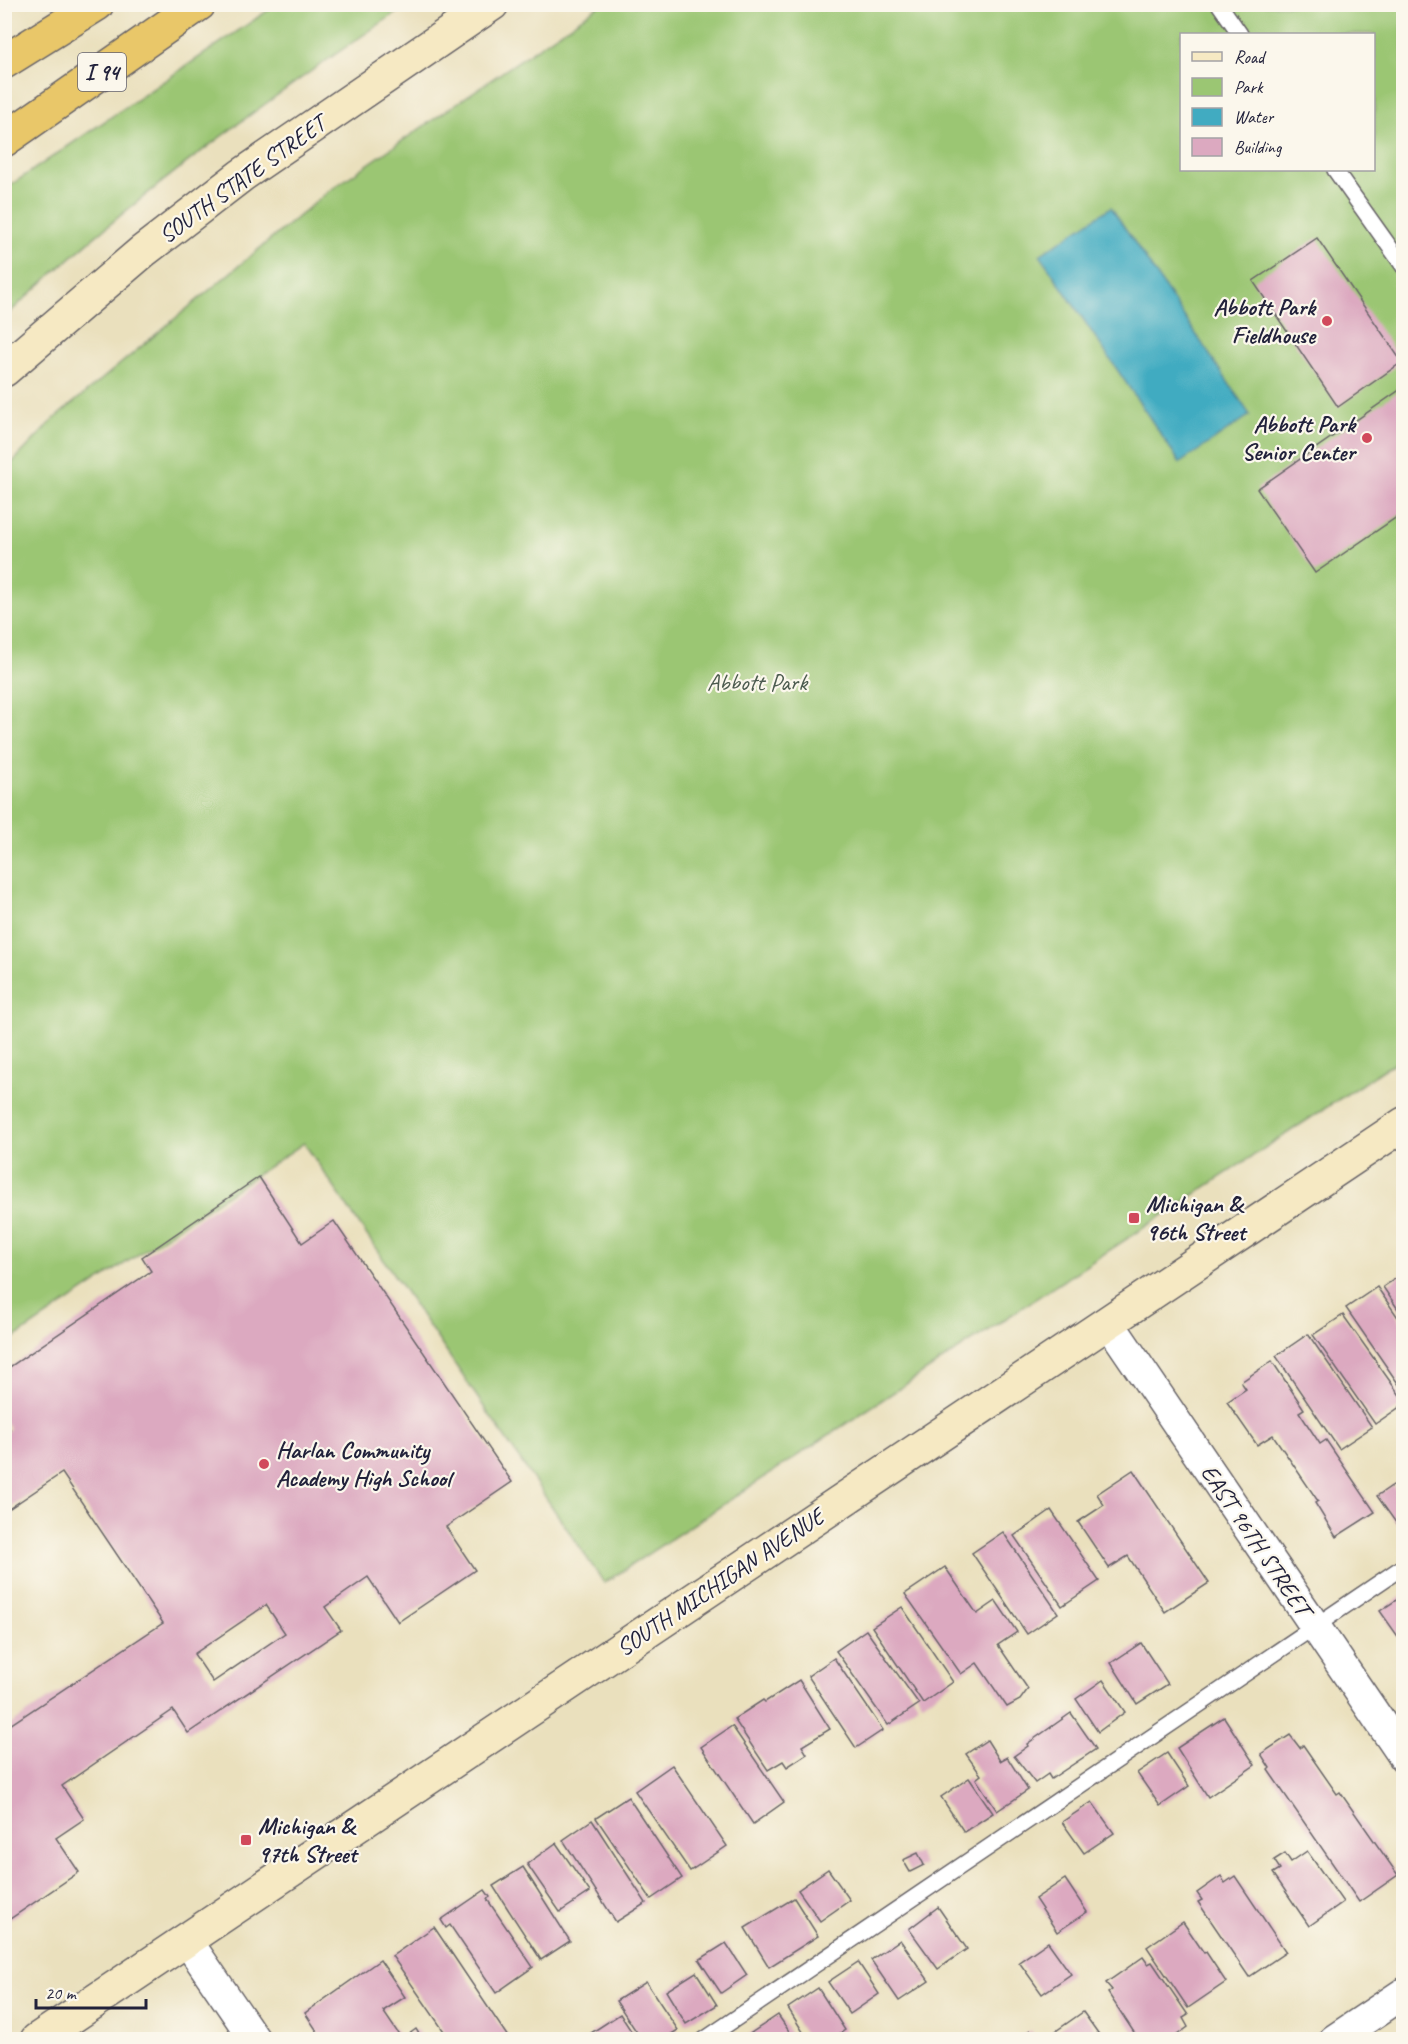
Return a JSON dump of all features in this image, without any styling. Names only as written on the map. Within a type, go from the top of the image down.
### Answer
[{"type":"highway","points":[[4,62],[97,4]]},
{"type":"highway","name":"I 94","points":[[4,140],[199,4]]},
{"type":"main road","name":"SOUTH STATE STREET","points":[[4,370],[142,252],[242,175],[492,4]]},
{"type":"main road","name":"SOUTH MICHIGAN AVENUE","points":[[37,2040],[1404,1124]]},
{"type":"street","name":"EAST 96TH STREET","points":[[1109,1323],[1404,1758]]},
{"type":"street","points":[[186,1939],[255,2040]]},
{"type":"street","points":[[1334,2040],[1404,1993]]},
{"type":"lane","points":[[1219,4],[1239,33]]},
{"type":"lane","points":[[1336,171],[1404,267]]},
{"type":"lane","points":[[704,2040],[1404,1566]]},
{"type":"green space","points":[[276,5],[408,5],[303,77],[200,152],[100,232],[5,317],[5,189]]},
{"type":"green space","name":"Abbott Park","points":[[600,5],[1403,5],[1403,1057],[604,1583],[304,1143],[5,1344],[5,470],[55,418],[329,191]]},
{"type":"water","points":[[1111,207],[1250,415],[1180,463],[1040,255]]},
{"type":"building","name":"Abbott Park Fieldhouse","points":[[1317,238],[1402,362],[1338,407],[1253,281]]},
{"type":"building","name":"Abbott Park Senior Center","points":[[1404,387],[1404,512],[1315,573],[1257,489]]},
{"type":"building","points":[[259,1177],[302,1243],[334,1221],[512,1482],[446,1527],[475,1570],[398,1622],[368,1577],[325,1607],[341,1630],[188,1733],[173,1710],[62,1786],[84,1819],[56,1838],[79,1872],[4,1923],[4,1729],[163,1623],[62,1473],[4,1512],[4,1433],[10,1429],[4,1420],[4,1371],[151,1271],[142,1257]],"holes":[[[266,1605],[285,1633],[213,1682],[194,1654]]]},
{"type":"building","points":[[1404,1273],[1404,1318],[1383,1287]]},
{"type":"building","points":[[1377,1287],[1404,1326],[1404,1392],[1346,1308]]},
{"type":"building","points":[[1343,1315],[1404,1401],[1404,1404],[1375,1424],[1313,1335]]},
{"type":"building","points":[[1308,1334],[1372,1427],[1339,1449],[1276,1356]]},
{"type":"building","points":[[1272,1361],[1304,1409],[1299,1412],[1320,1444],[1326,1440],[1375,1512],[1336,1537],[1315,1503],[1318,1501],[1273,1435],[1257,1445],[1227,1402],[1246,1389],[1241,1382]]},
{"type":"building","points":[[1133,1470],[1209,1583],[1165,1612],[1128,1556],[1109,1568],[1078,1522],[1104,1505],[1097,1494]]},
{"type":"building","points":[[1393,1485],[1400,1497],[1404,1495],[1404,1534],[1377,1496]]},
{"type":"building","points":[[1051,1510],[1099,1581],[1062,1606],[1014,1536]]},
{"type":"building","points":[[1003,1532],[1058,1613],[1027,1634],[972,1553]]},
{"type":"building","points":[[945,1567],[977,1614],[996,1601],[1017,1632],[998,1645],[1028,1689],[1020,1700],[1007,1707],[977,1663],[961,1674],[905,1594]]},
{"type":"building","points":[[1404,1595],[1404,1645],[1380,1611]]},
{"type":"building","points":[[902,1607],[953,1682],[923,1703],[872,1627]]},
{"type":"building","points":[[866,1630],[919,1704],[888,1725],[836,1651]]},
{"type":"building","points":[[1141,1643],[1168,1684],[1137,1704],[1111,1663]]},
{"type":"building","points":[[834,1658],[883,1730],[856,1748],[808,1676]]},
{"type":"building","points":[[799,1680],[830,1729],[802,1746],[807,1754],[787,1767],[783,1761],[768,1770],[734,1719]]},
{"type":"building","points":[[1103,1680],[1125,1712],[1098,1732],[1076,1699]]},
{"type":"building","points":[[1071,1713],[1096,1749],[1051,1779],[1048,1774],[1035,1783],[1014,1756]]},
{"type":"building","points":[[1224,1717],[1255,1765],[1208,1797],[1177,1748]]},
{"type":"building","points":[[732,1726],[784,1802],[753,1824],[701,1747]]},
{"type":"building","points":[[1290,1735],[1300,1748],[1303,1745],[1337,1794],[1340,1792],[1398,1875],[1359,1902],[1268,1770],[1270,1768],[1261,1754]]},
{"type":"building","points":[[987,1740],[1000,1761],[1007,1757],[1028,1790],[997,1811],[976,1779],[981,1775],[966,1754]]},
{"type":"building","points":[[1167,1753],[1189,1786],[1160,1806],[1137,1773]]},
{"type":"building","points":[[672,1765],[727,1846],[690,1871],[635,1791]]},
{"type":"building","points":[[969,1778],[993,1813],[964,1832],[941,1797]]},
{"type":"building","points":[[628,1797],[682,1878],[651,1899],[596,1818]]},
{"type":"building","points":[[1092,1802],[1114,1833],[1084,1853],[1062,1822]]},
{"type":"building","points":[[592,1820],[646,1903],[616,1922],[563,1840]]},
{"type":"building","points":[[556,1843],[590,1892],[560,1912],[527,1864]]},
{"type":"building","points":[[1307,1851],[1343,1902],[1309,1926],[1273,1873],[1280,1869],[1274,1860],[1285,1853],[1291,1862]]},
{"type":"building","points":[[918,1853],[924,1865],[910,1872],[903,1860]]},
{"type":"building","points":[[523,1867],[570,1941],[541,1960],[493,1886]]},
{"type":"building","points":[[828,1869],[850,1900],[820,1921],[798,1890]]},
{"type":"building","points":[[1221,1876],[1225,1883],[1235,1876],[1286,1952],[1249,1977],[1198,1902],[1202,1900],[1197,1893]]},
{"type":"building","points":[[1065,1879],[1087,1912],[1057,1932],[1035,1899]]},
{"type":"building","points":[[485,1890],[490,1897],[487,1899],[533,1967],[496,1993],[450,1925],[446,1928],[441,1920]]},
{"type":"building","points":[[794,1898],[818,1936],[769,1967],[745,1928]]},
{"type":"building","points":[[938,1907],[967,1949],[938,1969],[909,1929]]},
{"type":"building","points":[[1183,1922],[1226,1982],[1188,2008],[1147,1947]]},
{"type":"building","points":[[434,1927],[510,2040],[450,2040],[392,1956]]},
{"type":"building","points":[[900,1940],[929,1981],[899,2001],[871,1960]]},
{"type":"building","points":[[1048,1942],[1071,1974],[1042,1994],[1019,1962]]},
{"type":"building","points":[[726,1943],[747,1975],[721,1993],[699,1960]]},
{"type":"building","points":[[1143,1957],[1148,1964],[1152,1962],[1188,2015],[1183,2018],[1188,2027],[1170,2040],[1139,2040],[1108,1993],[1112,1990],[1106,1983]]},
{"type":"building","points":[[380,1960],[405,1997],[383,2011],[402,2039],[416,2029],[423,2040],[323,2040],[305,2013]]},
{"type":"building","points":[[858,1962],[879,1994],[850,2014],[828,1982]]},
{"type":"building","points":[[696,1972],[717,2005],[686,2024],[666,1991]]},
{"type":"building","points":[[646,1982],[678,2030],[662,2040],[642,2040],[616,2001]]},
{"type":"building","points":[[818,1988],[845,2030],[830,2040],[808,2040],[788,2008]]},
{"type":"building","points":[[1083,2012],[1103,2040],[1047,2040],[1046,2038]]},
{"type":"building","points":[[620,2014],[637,2040],[596,2040],[591,2033]]},
{"type":"building","points":[[778,2015],[795,2040],[751,2040],[748,2035]]},
{"type":"building","points":[[1030,2030],[1037,2040],[1016,2040]]},
{"type":"place","name":"Abbott Park Fieldhouse","points":[[1327,321]]},
{"type":"place","name":"Abbott Park Senior Center","points":[[1367,438]]},
{"type":"place","name":"Michigan & 96th Street","points":[[1134,1218]]},
{"type":"place","name":"Harlan Community Academy High School","points":[[264,1464]]},
{"type":"place","name":"Michigan & 97th Street","points":[[246,1840]]}]
